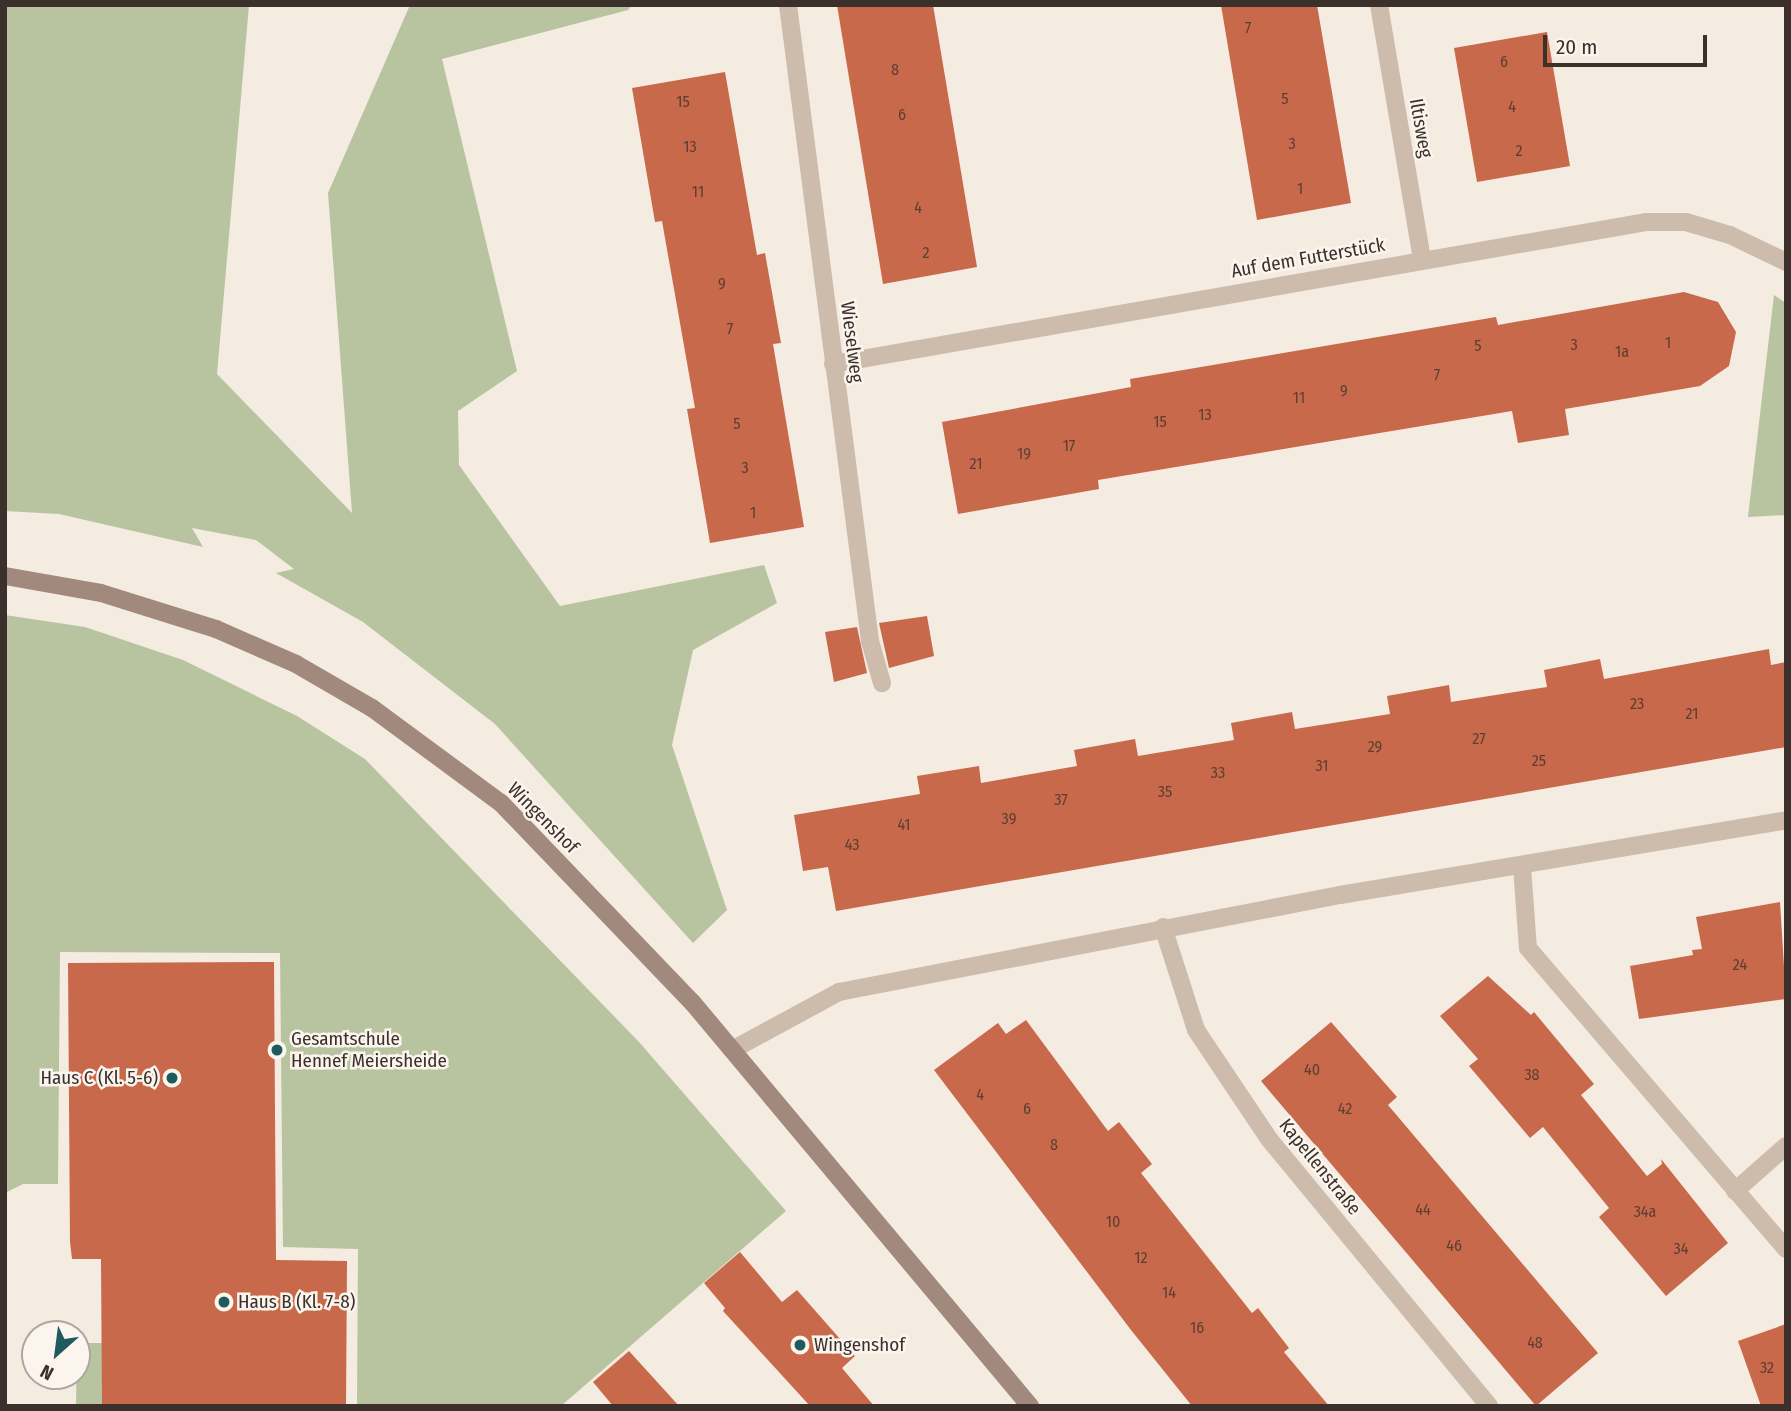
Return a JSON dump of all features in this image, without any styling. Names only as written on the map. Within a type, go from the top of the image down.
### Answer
[{"type":"main road","name":"Wingenshof","points":[[5,576],[101,593],[216,629],[296,664],[372,708],[501,803],[732,1050],[1030,1406]]},
{"type":"street","name":"Wieselweg","points":[[788,5],[870,641],[882,683]]},
{"type":"street","name":"Iltisweg","points":[[1379,5],[1422,258]]},
{"type":"street","name":"Auf dem Futterstück","points":[[833,364],[1422,258],[1646,222],[1686,222],[1730,235],[1786,262]]},
{"type":"street","points":[[732,1050],[839,992],[1163,928],[1786,820]]},
{"type":"street","points":[[1522,867],[1528,948],[1786,1249]]},
{"type":"street","name":"Kapellenstraße","points":[[1163,928],[1196,1030],[1269,1139],[1489,1406]]},
{"type":"street","points":[[1735,1191],[1786,1146]]},
{"type":"green space","points":[[5,5],[249,5],[217,374],[352,513],[328,193],[410,5],[632,5],[628,10],[442,59],[517,371],[458,411],[459,465],[560,606],[764,565],[777,603],[693,650],[672,745],[727,910],[693,943],[495,724],[363,622],[276,573],[294,569],[256,540],[192,528],[203,547],[59,514],[5,511]]},
{"type":"green space","points":[[1774,295],[1786,303],[1786,515],[1748,517]]},
{"type":"green space","points":[[5,615],[85,627],[183,660],[297,716],[365,759],[639,1042],[786,1211],[561,1406],[357,1406],[358,1249],[283,1247],[280,953],[60,952],[58,1184],[23,1184],[5,1193]]},
{"type":"green space","points":[[91,1343],[102,1343],[102,1406],[76,1406],[76,1390],[91,1390]]},
{"type":"building","points":[[837,5],[933,5],[977,267],[883,284]]},
{"type":"building","points":[[1221,5],[1317,5],[1351,203],[1257,220]]},
{"type":"building","points":[[1547,32],[1570,166],[1477,182],[1454,48]]},
{"type":"building","points":[[725,72],[757,255],[765,253],[781,343],[773,344],[804,527],[710,543],[687,409],[695,408],[662,221],[655,222],[632,88]]},
{"type":"building","points":[[1684,292],[1718,302],[1736,332],[1729,366],[1700,386],[1565,409],[1569,435],[1518,443],[1512,411],[1098,480],[1099,489],[958,514],[942,422],[1131,387],[1130,379],[1496,317],[1498,325]]},
{"type":"building","points":[[927,616],[934,656],[889,668],[879,623]]},
{"type":"building","points":[[857,627],[867,673],[834,682],[825,632]]},
{"type":"building","points":[[1769,649],[1771,665],[1786,662],[1786,747],[836,911],[828,867],[803,871],[794,815],[920,794],[917,776],[979,766],[981,783],[1077,766],[1074,750],[1135,739],[1138,756],[1234,740],[1231,723],[1292,712],[1295,729],[1390,714],[1387,696],[1449,685],[1451,702],[1547,687],[1544,670],[1600,659],[1604,679]]},
{"type":"building","points":[[1780,902],[1786,999],[1639,1019],[1630,966],[1693,955],[1692,950],[1702,949],[1696,917]]},
{"type":"building","points":[[274,962],[276,1260],[347,1261],[346,1406],[102,1406],[101,1259],[72,1259],[70,1242],[68,963]]},
{"type":"building","points":[[1488,976],[1531,1015],[1534,1012],[1594,1084],[1581,1095],[1647,1176],[1662,1164],[1661,1159],[1728,1243],[1666,1296],[1599,1217],[1609,1208],[1543,1127],[1530,1138],[1469,1066],[1478,1059],[1440,1016]]},
{"type":"building","points":[[1026,1020],[1108,1131],[1119,1122],[1152,1164],[1141,1173],[1252,1313],[1258,1308],[1289,1348],[1284,1352],[1329,1406],[1192,1406],[1131,1330],[934,1070],[998,1023],[1006,1034]]},
{"type":"building","points":[[1331,1022],[1397,1097],[1388,1105],[1598,1353],[1536,1406],[1261,1081]]},
{"type":"building","points":[[740,1252],[782,1302],[797,1290],[855,1356],[842,1368],[874,1406],[810,1406],[723,1311],[725,1308],[704,1283]]},
{"type":"building","points":[[1786,1324],[1786,1406],[1761,1406],[1738,1341]]},
{"type":"building","points":[[629,1351],[679,1406],[613,1406],[593,1382]]},
{"type":"place","name":"Gesamtschule Hennef Meiersheide","points":[[277,1050]]},
{"type":"place","name":"Haus C (Kl. 5-6)","points":[[172,1078]]},
{"type":"place","name":"Haus B (Kl. 7-8)","points":[[224,1302]]},
{"type":"place","name":"Wingenshof","points":[[800,1345]]}]
